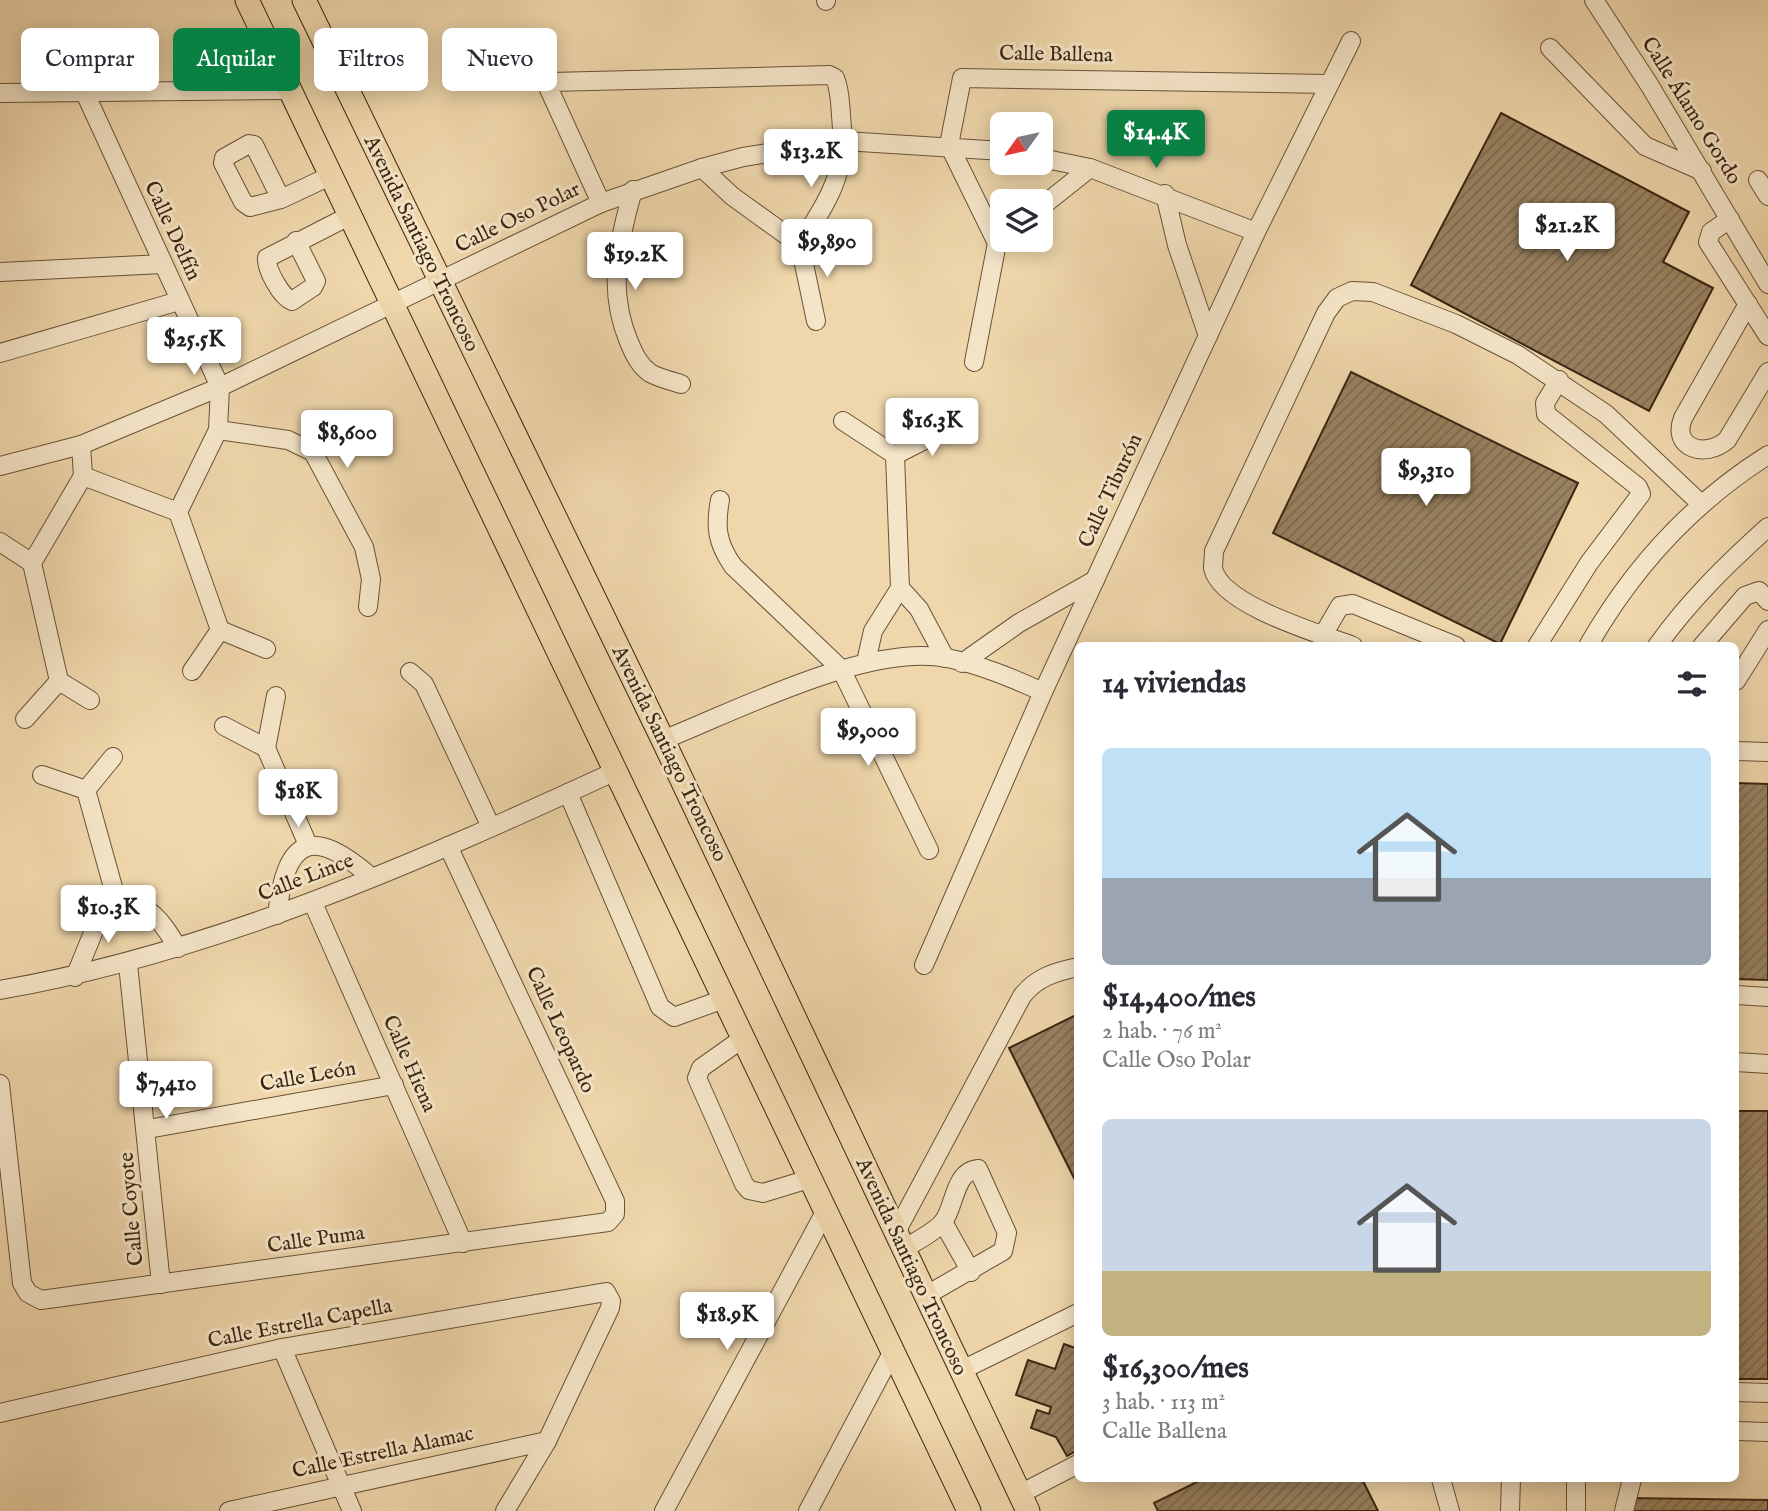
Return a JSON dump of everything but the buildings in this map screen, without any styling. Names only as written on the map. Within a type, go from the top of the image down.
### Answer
[{"type":"main road","points":[[247,0],[260,28]]},
{"type":"main road","name":"Avenida Santiago Troncoso","points":[[304,0],[663,740],[898,1242],[1024,1503]]},
{"type":"main road","points":[[288,91],[893,1351],[963,1507]]},
{"type":"street","name":"Calle Álamo Gordo","points":[[1594,0],[1702,171],[1768,284]]},
{"type":"street","name":"Calle Tiburón","points":[[924,965],[1043,692],[1256,232],[1350,41]]},
{"type":"street","points":[[1550,48],[1645,146],[1702,171]]},
{"type":"street","points":[[601,203],[549,89],[551,82],[829,75],[835,78],[839,91],[844,141],[840,173],[831,195],[800,245]]},
{"type":"street","name":"Calle Ballena","points":[[949,145],[959,81],[966,76],[1328,84]]},
{"type":"street","points":[[0,93],[220,91]]},
{"type":"street","name":"Calle Delfín","points":[[85,93],[220,387]]},
{"type":"street","name":"Calle Oso Polar","points":[[0,466],[81,445],[220,387],[633,190],[743,157],[844,141],[949,145],[990,150]]},
{"type":"street","points":[[949,145],[990,222]]},
{"type":"street","points":[[1054,161],[1090,168],[1165,194],[1256,232]]},
{"type":"street","points":[[702,168],[732,196],[800,245],[816,321]]},
{"type":"street","points":[[1053,197],[1090,168]]},
{"type":"street","points":[[281,199],[330,176]]},
{"type":"street","points":[[633,190],[619,238],[614,282],[619,319],[636,359],[651,373],[681,384]]},
{"type":"street","points":[[1165,194],[1177,244],[1208,336]]},
{"type":"street","points":[[296,241],[349,216]]},
{"type":"street","points":[[1730,219],[1711,232],[1708,242],[1768,336]]},
{"type":"street","points":[[974,362],[998,252]]},
{"type":"street","points":[[0,272],[163,264]]},
{"type":"street","points":[[1342,642],[1242,601],[1225,587],[1213,569],[1214,551],[1325,313],[1337,298],[1352,291],[1373,292],[1456,324],[1559,380],[1606,414],[1700,503]]},
{"type":"street","points":[[0,353],[179,300]]},
{"type":"street","points":[[1748,304],[1683,418],[1679,427],[1682,438],[1690,447],[1706,452],[1717,448],[1727,440],[1768,372]]},
{"type":"street","points":[[1540,642],[1589,563],[1641,494],[1638,487],[1549,419],[1544,409],[1545,403],[1559,380]]},
{"type":"street","points":[[220,387],[218,430],[178,512],[220,630],[266,649]]},
{"type":"street","points":[[843,421],[895,454]]},
{"type":"street","points":[[895,454],[950,426]]},
{"type":"street","points":[[218,430],[288,440],[313,452],[321,462],[364,547],[371,579],[368,607]]},
{"type":"street","points":[[81,445],[83,477],[32,563],[59,681],[89,700]]},
{"type":"street","points":[[866,663],[873,631],[900,588],[895,454]]},
{"type":"street","points":[[1591,642],[1639,568],[1700,503],[1768,455]]},
{"type":"street","points":[[83,477],[178,512]]},
{"type":"street","points":[[720,499],[716,524],[720,548],[733,566],[841,669],[929,850]]},
{"type":"street","points":[[1660,642],[1678,615],[1725,566],[1768,527]]},
{"type":"street","points":[[0,542],[32,563]]},
{"type":"street","points":[[954,660],[1095,580]]},
{"type":"street","points":[[900,588],[919,609],[954,660]]},
{"type":"street","points":[[1705,642],[1745,596],[1759,591],[1768,601]]},
{"type":"street","points":[[1323,635],[1340,606],[1353,604],[1446,642]]},
{"type":"street","points":[[192,671],[220,630]]},
{"type":"street","points":[[1739,676],[1768,630]]},
{"type":"street","points":[[663,740],[841,669],[899,657],[954,660],[1001,673],[1043,692]]},
{"type":"street","points":[[410,672],[424,684],[491,827]]},
{"type":"street","points":[[26,719],[59,681]]},
{"type":"street","points":[[276,696],[266,748],[308,845]]},
{"type":"street","points":[[224,726],[266,748]]},
{"type":"street","points":[[1739,751],[1768,752]]},
{"type":"street","points":[[86,790],[113,757]]},
{"type":"street","name":"Calle Lince","points":[[0,990],[75,977],[128,964],[313,903],[616,771]]},
{"type":"street","points":[[42,775],[86,790]]},
{"type":"street","points":[[86,790],[116,898]]},
{"type":"street","points":[[569,793],[660,1007],[674,1017],[724,999]]},
{"type":"street","points":[[277,915],[285,867],[295,854],[308,845],[329,846],[372,877]]},
{"type":"street","name":"Calle Leopardo","points":[[449,846],[615,1201],[615,1214],[608,1222],[597,1225]]},
{"type":"street","points":[[116,898],[139,904],[159,917],[178,948]]},
{"type":"street","points":[[75,977],[95,928],[116,898]]},
{"type":"street","name":"Calle Hiena","points":[[313,903],[463,1243]]},
{"type":"street","name":"Calle Coyote","points":[[128,964],[148,1129],[161,1284]]},
{"type":"street","points":[[898,1242],[1022,996],[1030,986],[1054,972],[1074,968]]},
{"type":"street","points":[[1739,995],[1768,997]]},
{"type":"street","points":[[743,1039],[701,1068],[698,1078],[744,1184],[749,1190],[762,1192],[809,1179]]},
{"type":"street","points":[[1739,1062],[1768,1064]]},
{"type":"street","name":"Calle Puma","points":[[0,1084],[22,1283],[28,1293],[41,1300],[597,1225]]},
{"type":"street","name":"Calle León","points":[[148,1129],[394,1085]]},
{"type":"street","points":[[898,1242],[943,1222],[961,1181],[970,1171],[978,1169],[1007,1233],[1006,1243],[998,1257],[925,1296]]},
{"type":"street","points":[[664,1511],[825,1212]]},
{"type":"street","points":[[943,1222],[971,1272]]},
{"type":"street","name":"Calle Estrella Capella","points":[[0,1413],[282,1348],[601,1291],[610,1296],[610,1308],[547,1441]]},
{"type":"street","points":[[960,1371],[1074,1315]]},
{"type":"street","points":[[282,1348],[352,1511]]},
{"type":"street","points":[[808,1511],[893,1351]]},
{"type":"street","points":[[1739,1392],[1768,1393]]},
{"type":"street","points":[[1739,1431],[1768,1432]]},
{"type":"street","points":[[505,1511],[547,1441]]},
{"type":"street","name":"Calle Estrella Alamac","points":[[229,1511],[547,1441]]},
{"type":"street","points":[[1024,1503],[1074,1467]]},
{"type":"street","points":[[1442,1482],[1450,1511]]},
{"type":"street","points":[[1510,1511],[1511,1482]]},
{"type":"street","points":[[1576,1482],[1576,1511]]},
{"type":"street","points":[[1624,1511],[1631,1482]]}]
